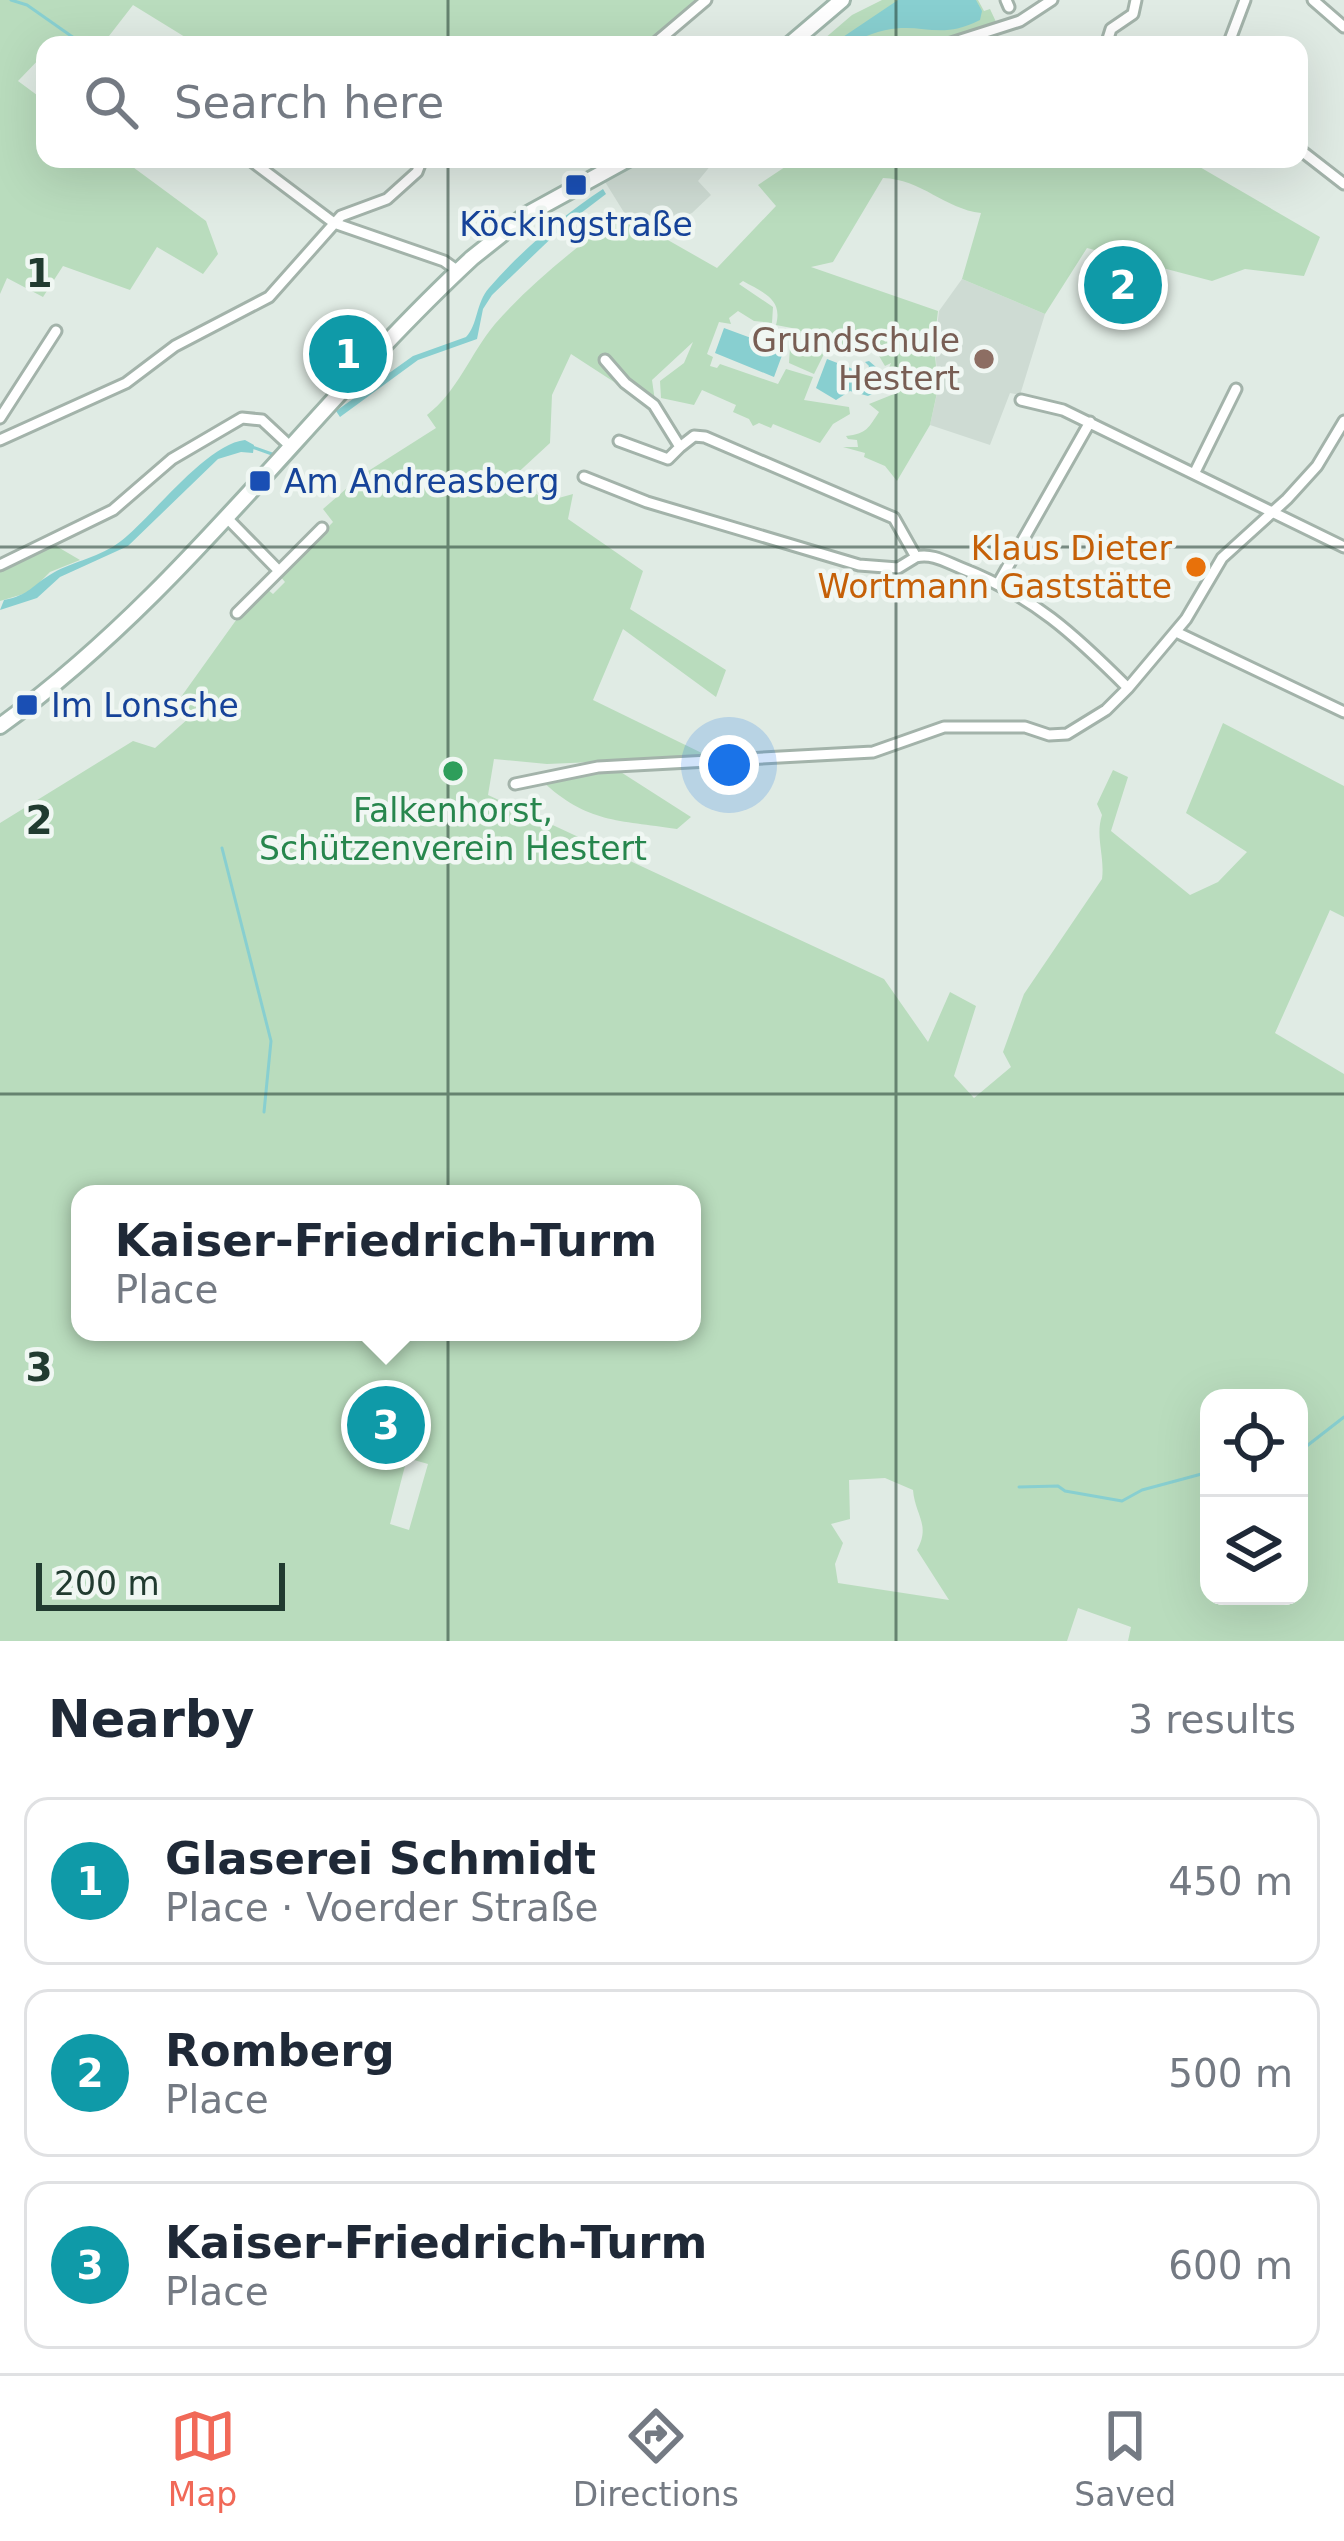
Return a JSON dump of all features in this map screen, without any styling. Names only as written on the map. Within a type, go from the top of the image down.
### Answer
[{"type":"main road","points":[[800,36],[842,0]]},
{"type":"main road","points":[[0,726],[135,610],[458,271],[526,215],[612,168]]},
{"type":"street","points":[[664,36],[706,0]]},
{"type":"street","points":[[973,36],[1020,21],[1052,0]]},
{"type":"street","points":[[1109,36],[1111,29],[1133,14],[1136,0]]},
{"type":"street","points":[[1231,36],[1245,0]]},
{"type":"street","points":[[1313,0],[1344,27]]},
{"type":"street","points":[[1308,156],[1344,184]]},
{"type":"street","points":[[261,168],[334,223],[443,260],[458,271]]},
{"type":"street","points":[[0,439],[126,382],[175,346],[269,297],[341,216],[387,200],[419,168]]},
{"type":"street","points":[[0,418],[56,331]]},
{"type":"street","points":[[605,360],[654,405],[680,447]]},
{"type":"street","points":[[1195,472],[1236,389]]},
{"type":"street","points":[[1022,400],[1090,422],[1344,548]]},
{"type":"street","points":[[0,565],[113,510],[172,459],[242,418],[262,420],[291,447]]},
{"type":"street","points":[[999,582],[1090,422]]},
{"type":"street","points":[[515,784],[598,766],[873,752],[944,727],[1025,727],[1058,736],[1093,719],[1128,688],[1176,632],[1222,558],[1318,466],[1343,426]]},
{"type":"street","points":[[619,441],[668,459],[694,436],[705,437],[894,518],[916,557]]},
{"type":"street","points":[[584,477],[647,502],[859,565],[898,568],[916,557],[930,556],[999,582],[1071,631],[1128,688]]},
{"type":"street","points":[[226,517],[279,571]]},
{"type":"street","points":[[237,614],[322,528]]},
{"type":"street","points":[[1176,632],[1344,712]]},
{"type":"shaded area","points":[[618,168],[709,168],[698,181],[711,195],[692,213],[652,231],[623,219],[625,214],[602,177]]},
{"type":"shaded area","name":"Grundschule Hestert","points":[[962,279],[1045,314],[1020,395],[1010,393],[990,445],[930,425],[938,389],[939,311]]},
{"type":"green space","points":[[0,0],[701,0],[657,36],[183,36],[133,5],[109,36],[36,36],[36,62],[18,81],[36,94],[36,168],[134,168],[206,221],[218,254],[203,274],[157,247],[130,290],[63,266],[43,297],[7,278],[0,294]]},
{"type":"green space","points":[[882,0],[978,0],[984,11],[990,9],[997,24],[963,36],[828,36],[852,15]]},
{"type":"green space","points":[[784,168],[1201,168],[1320,237],[1304,276],[1245,269],[1212,281],[1087,248],[1045,314],[962,279],[981,213],[909,183],[883,178],[833,262],[811,267],[938,311],[934,344],[938,388],[930,425],[897,481],[885,466],[864,457],[865,453],[843,447],[858,447],[857,440],[846,436],[873,422],[879,412],[869,404],[899,392],[888,370],[891,363],[885,366],[876,351],[825,352],[814,374],[789,363],[790,347],[799,338],[797,329],[776,325],[774,303],[743,281],[739,284],[773,307],[772,323],[754,321],[738,311],[729,318],[731,324],[719,322],[707,354],[713,357],[710,366],[720,364],[778,384],[786,369],[813,377],[804,400],[849,407],[850,414],[833,424],[820,443],[773,424],[771,428],[759,423],[753,426],[733,412],[736,405],[702,390],[694,405],[661,398],[660,381],[684,363],[693,342],[652,380],[655,401],[651,406],[571,354],[552,395],[550,443],[511,479],[548,501],[573,494],[568,519],[643,571],[630,609],[726,670],[716,697],[623,629],[593,700],[710,757],[547,764],[494,759],[488,795],[884,979],[928,1042],[950,992],[976,1006],[954,1076],[974,1098],[1011,1067],[1003,1052],[1024,994],[1102,879],[1102,815],[1097,804],[1113,770],[1128,777],[1111,831],[1190,895],[1218,882],[1247,852],[1186,813],[1223,723],[1344,786],[1344,917],[1330,910],[1275,1033],[1344,1074],[1344,1641],[1128,1641],[1131,1627],[1078,1608],[1067,1641],[0,1641],[0,823],[133,741],[155,748],[189,718],[181,697],[239,616],[267,589],[273,594],[285,582],[280,576],[333,522],[323,509],[362,475],[436,428],[427,415],[447,395],[495,324],[553,268],[617,217],[717,268],[776,206],[758,185]],"holes":[[[407,1458],[428,1464],[409,1530],[390,1524]],[[885,1478],[913,1490],[922,1527],[917,1550],[949,1600],[838,1583],[835,1564],[843,1543],[831,1524],[850,1519],[849,1480]]]},
{"type":"green space","points":[[51,543],[80,560],[50,572],[30,592],[0,601],[0,567]]},
{"type":"green space","points":[[616,769],[691,817],[677,829],[620,821],[574,805],[542,781]]},
{"type":"water","points":[[898,0],[976,0],[982,11],[980,20],[953,29],[899,28],[844,36]]},
{"type":"water","points":[[603,189],[606,194],[564,226],[492,295],[483,309],[477,339],[418,360],[340,417],[336,411],[413,356],[466,337],[485,294],[501,274]]},
{"type":"water","points":[[724,328],[784,350],[774,377],[715,353]]},
{"type":"water","points":[[827,359],[866,374],[869,366],[865,362],[869,361],[876,367],[868,374],[874,393],[850,391],[836,400],[816,388]]},
{"type":"water","points":[[245,440],[254,445],[253,453],[218,459],[128,546],[60,577],[37,598],[0,610],[4,600],[113,546],[197,467],[230,444]]},
{"type":"waterway","points":[[11,0],[27,5],[71,36]]},
{"type":"waterway","points":[[252,447],[272,454]]},
{"type":"waterway","points":[[222,848],[271,1041],[264,1112]]},
{"type":"waterway","points":[[1308,1445],[1344,1417]]},
{"type":"waterway","points":[[1019,1487],[1058,1486],[1122,1501],[1142,1490],[1200,1474]]},
{"type":"place","name":"Köckingstraße","points":[[576,185]]},
{"type":"place","name":"Romberg","points":[[1123,285]]},
{"type":"place","name":"Glaserei Schmidt","points":[[348,354]]},
{"type":"place","name":"Grundschule Hestert","points":[[984,359]]},
{"type":"place","name":"Am Andreasberg","points":[[260,481]]},
{"type":"place","name":"Klaus Dieter Wortmann Gaststätte","points":[[1196,567]]},
{"type":"place","name":"Im Lonsche","points":[[27,705]]},
{"type":"place","name":"Falkenhorst, Schützenverein Hestert","points":[[453,771]]},
{"type":"place","name":"Kaiser-Friedrich-Turm","points":[[386,1425]]}]
